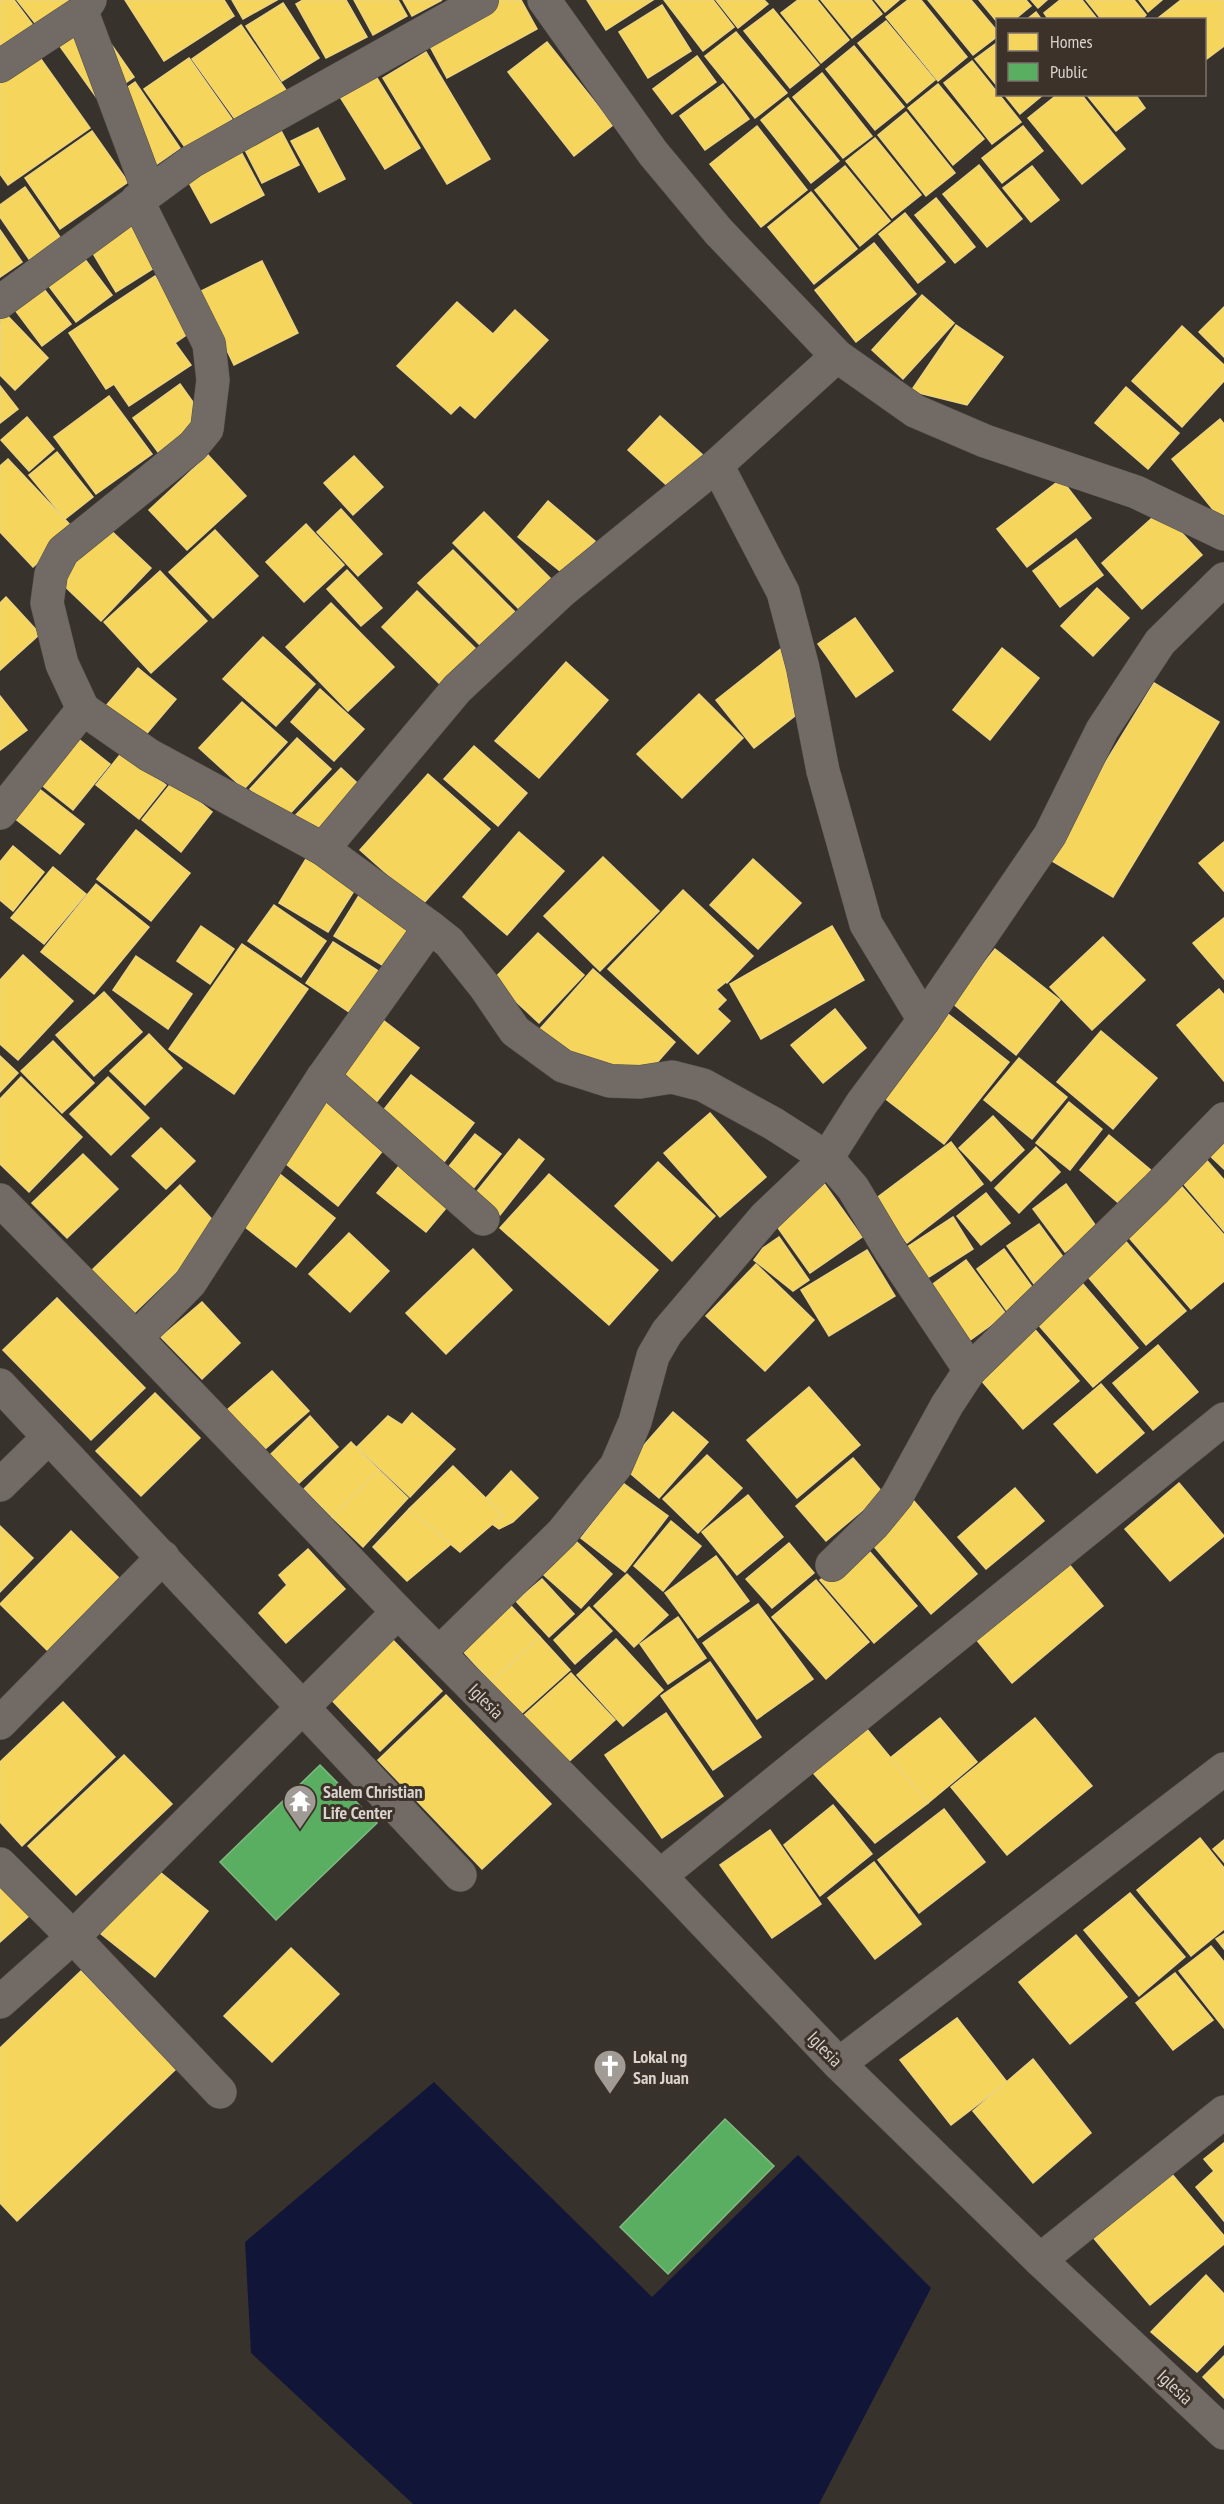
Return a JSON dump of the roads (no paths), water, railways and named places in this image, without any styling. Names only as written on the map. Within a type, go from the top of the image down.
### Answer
[{"type":"street","points":[[0,302],[191,162],[482,0]]},
{"type":"street","points":[[544,0],[653,153],[742,257],[837,356],[915,411],[985,441],[1136,492],[1224,534]]},
{"type":"street","points":[[0,66],[86,6],[143,196],[209,344],[213,380],[207,429],[193,446],[63,551],[51,574],[47,603],[62,664],[83,709],[149,755],[323,849],[430,927],[449,942],[485,987],[515,1031],[563,1066],[610,1081],[640,1082],[672,1077],[703,1085],[774,1124],[827,1158],[853,1188],[970,1370]]},
{"type":"street","points":[[323,849],[457,689],[562,591],[717,465],[837,356]]},
{"type":"street","points":[[717,465],[783,592],[803,668],[823,771],[866,924],[924,1020]]},
{"type":"street","points":[[439,1653],[562,1533],[616,1466],[635,1422],[652,1356],[667,1332],[765,1217],[827,1158],[862,1103],[924,1020],[1050,835],[1102,730],[1160,642],[1224,579]]},
{"type":"street","points":[[0,813],[83,709]]},
{"type":"street","points":[[136,1338],[190,1283],[323,1077],[430,927]]},
{"type":"street","points":[[323,1077],[483,1219]]},
{"type":"street","points":[[832,1565],[874,1524],[897,1496],[947,1405],[970,1370],[1156,1190],[1224,1119]]},
{"type":"street","name":"Iglesia","points":[[0,1200],[136,1338],[398,1612],[660,1876],[839,2064],[1040,2260],[1224,2433]]},
{"type":"street","points":[[0,1385],[460,1875]]},
{"type":"street","points":[[660,1876],[1224,1419]]},
{"type":"street","points":[[0,1485],[49,1437]]},
{"type":"street","points":[[0,1723],[162,1557]]},
{"type":"street","points":[[0,2002],[73,1937],[398,1612]]},
{"type":"street","points":[[839,2064],[1224,1769]]},
{"type":"street","points":[[0,1864],[73,1937],[220,2092]]},
{"type":"street","points":[[1040,2260],[1224,2112]]},
{"type":"water","points":[[434,2082],[652,2297],[798,2155],[931,2288],[819,2504],[413,2504],[251,2353],[245,2242]]},
{"type":"place","name":"Salem Christian Life Center","points":[[300,1830]]},
{"type":"place","name":"Lokal ng San Juan","points":[[610,2095]]}]
